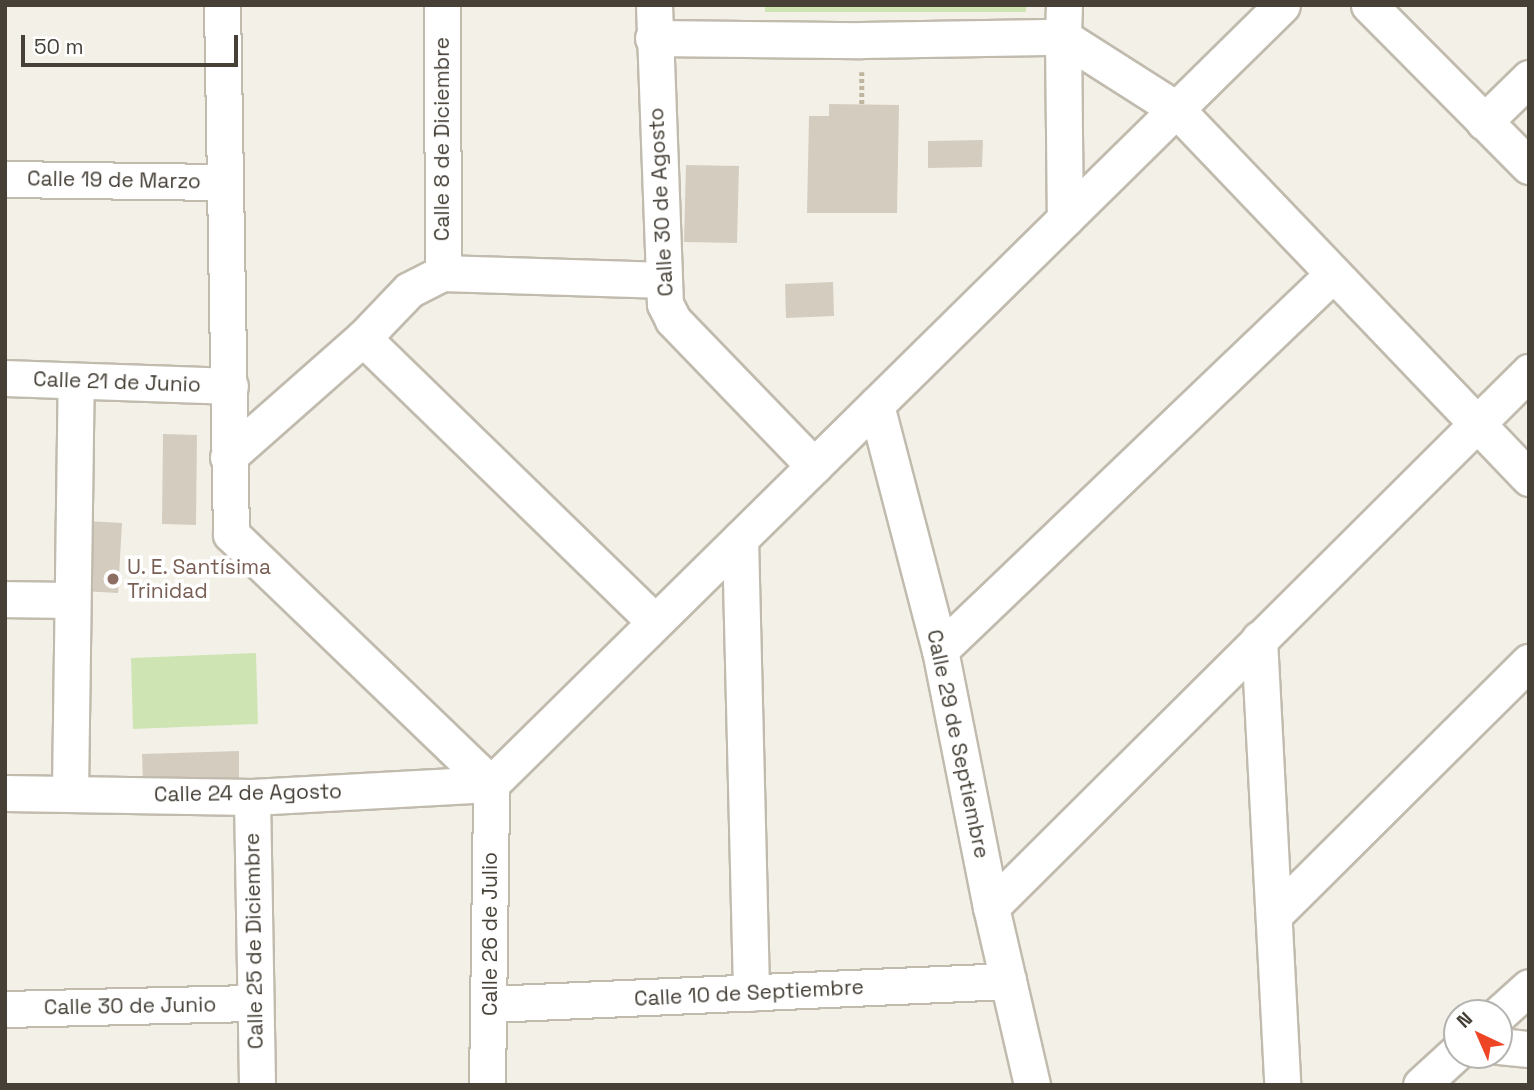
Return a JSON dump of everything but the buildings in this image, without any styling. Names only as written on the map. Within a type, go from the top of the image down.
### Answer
[{"type":"street","points":[[222,5],[231,534],[491,784],[1282,5]]},
{"type":"street","name":"Calle 8 de Diciembre","points":[[442,5],[443,273]]},
{"type":"street","points":[[1369,5],[1529,166]]},
{"type":"street","points":[[1063,21],[1065,219]]},
{"type":"street","points":[[653,22],[1063,21],[1176,109],[1529,478]]},
{"type":"street","name":"Calle 30 de Agosto","points":[[653,22],[665,304],[673,320],[814,466]]},
{"type":"street","points":[[1484,122],[1529,78]]},
{"type":"street","name":"Calle 19 de Marzo","points":[[5,178],[223,181]]},
{"type":"street","points":[[228,457],[363,338],[409,290],[443,273],[664,280]]},
{"type":"street","points":[[940,650],[1332,275]]},
{"type":"street","points":[[363,338],[655,622]]},
{"type":"street","points":[[991,907],[1529,372]]},
{"type":"street","name":"Calle 21 de Junio","points":[[5,378],[230,386]]},
{"type":"street","points":[[70,792],[76,380]]},
{"type":"street","name":"Calle 29 de Septiembre","points":[[876,405],[940,650],[991,907],[1032,1085]]},
{"type":"street","points":[[740,539],[751,993]]},
{"type":"street","points":[[5,599],[72,600]]},
{"type":"street","points":[[1259,639],[1282,1085]]},
{"type":"street","points":[[1275,914],[1529,662]]},
{"type":"street","name":"Calle 24 de Agosto","points":[[5,793],[252,797],[491,784]]},
{"type":"street","name":"Calle 26 de Julio","points":[[487,1085],[491,784]]},
{"type":"street","name":"Calle 25 de Diciembre","points":[[252,797],[257,1085]]},
{"type":"street","name":"Calle 10 de Septiembre","points":[[490,1004],[1008,981]]},
{"type":"street","points":[[1513,1001],[1529,987]]},
{"type":"street","name":"Calle 30 de Junio","points":[[5,1009],[255,1003]]},
{"type":"street","points":[[1421,1085],[1443,1065]]},
{"type":"green space","points":[[765,5],[1026,5],[1026,12],[765,12]]},
{"type":"green space","points":[[256,653],[258,724],[133,729],[131,658]]},
{"type":"place","name":"U. E. Santísima Trinidad","points":[[113,579]]}]
